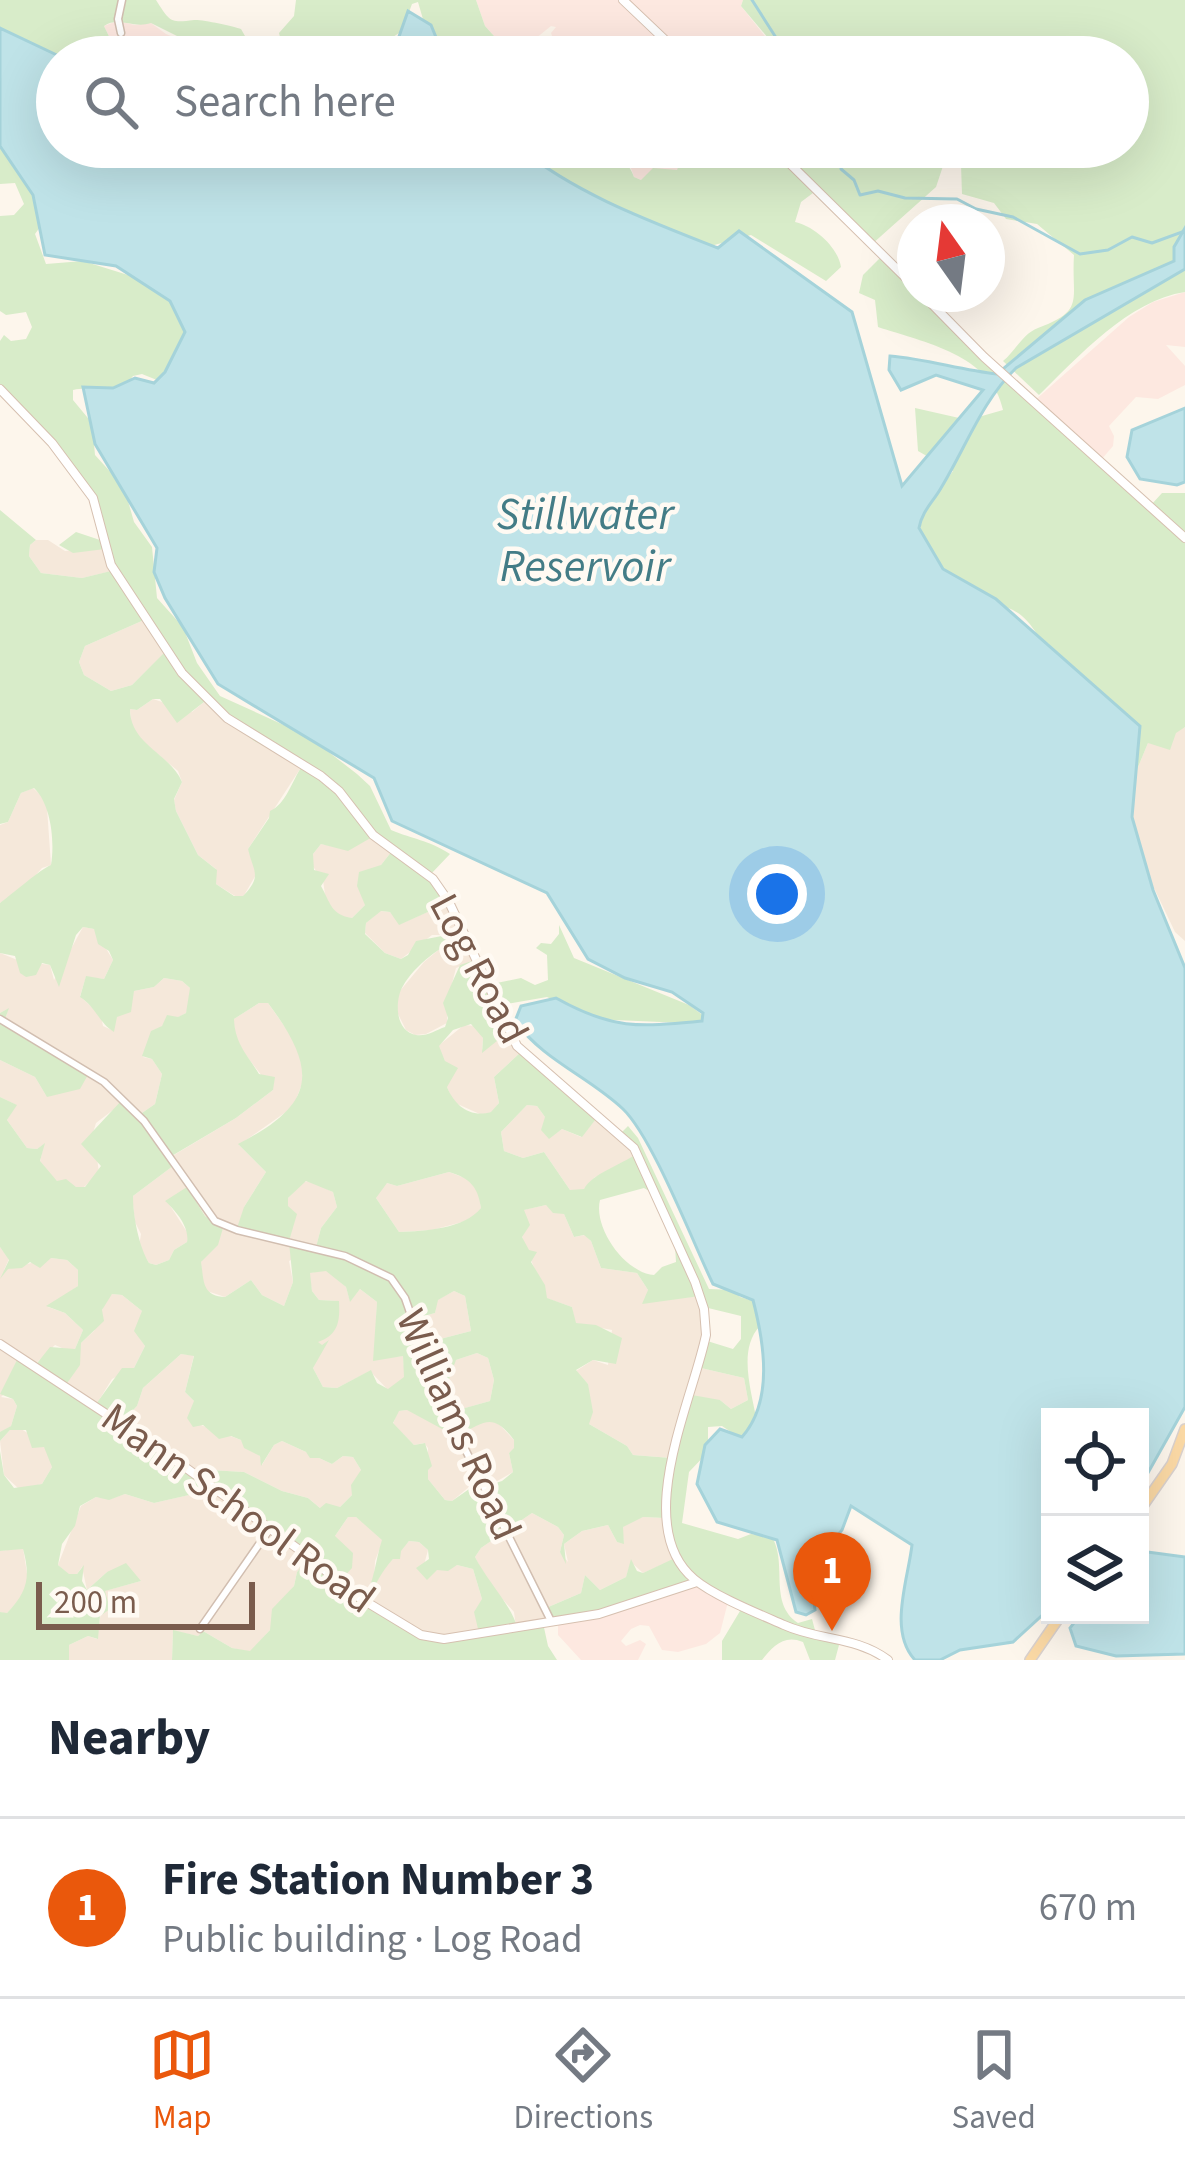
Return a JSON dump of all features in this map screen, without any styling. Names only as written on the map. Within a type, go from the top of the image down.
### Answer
[{"type":"main road","points":[[1149,1497],[1172,1464],[1185,1429]]},
{"type":"main road","points":[[1030,1660],[1055,1624]]},
{"type":"street","points":[[121,33],[122,0]]},
{"type":"street","points":[[623,0],[661,36]]},
{"type":"street","points":[[794,168],[897,269]]},
{"type":"street","points":[[940,312],[1185,538]]},
{"type":"street","name":"Log Road","points":[[0,388],[52,443],[93,499],[111,565],[182,673],[227,718],[321,776],[373,835],[433,880],[517,1046],[634,1148],[704,1309],[703,1350],[665,1498],[666,1529],[676,1560],[697,1582]]},
{"type":"street","name":"Williams Road","points":[[0,1019],[104,1082],[144,1121],[215,1221],[345,1256],[391,1278],[405,1298],[440,1399],[551,1621]]},
{"type":"street","name":"Mann School Road","points":[[0,1343],[98,1405],[312,1559],[350,1592],[421,1635],[461,1637],[629,1607],[697,1582]]},
{"type":"street","points":[[200,1629],[269,1530]]},
{"type":"street","points":[[697,1582],[786,1626],[856,1642],[888,1660]]},
{"type":"shaded area","points":[[476,0],[743,0],[741,6],[765,36],[552,36],[556,27],[551,26],[539,36],[494,36]]},
{"type":"shaded area","points":[[117,21],[151,23],[171,36],[109,36],[104,26]]},
{"type":"shaded area","points":[[631,168],[678,168],[641,180]]},
{"type":"shaded area","points":[[1185,292],[1185,347],[1166,345],[1185,366],[1185,385],[1158,399],[1136,397],[1109,426],[1113,446],[1101,460],[1033,402],[1129,317],[1153,302]]},
{"type":"shaded area","points":[[36,540],[48,540],[65,551],[105,548],[112,571],[82,578],[41,573],[29,556]]},
{"type":"shaded area","points":[[144,620],[166,652],[132,685],[111,691],[84,675],[79,662],[85,646]]},
{"type":"shaded area","points":[[153,699],[192,712],[204,702],[254,741],[302,766],[248,849],[257,873],[243,897],[216,884],[216,869],[198,855],[176,811],[174,800],[182,782],[178,771],[142,741],[131,725],[130,709],[137,710]]},
{"type":"shaded area","points":[[1185,727],[1185,941],[1149,887],[1129,815],[1136,772],[1148,743]]},
{"type":"shaded area","points":[[33,788],[45,799],[51,865],[0,903],[0,825],[8,822],[21,793]]},
{"type":"shaded area","points":[[374,835],[393,850],[381,865],[365,905],[352,918],[341,917],[326,902],[323,880],[311,864],[313,854],[321,844],[343,848]]},
{"type":"shaded area","points":[[448,903],[460,927],[447,935],[432,935],[401,959],[385,953],[365,933],[366,923],[380,911],[390,912],[400,924]]},
{"type":"shaded area","points":[[83,927],[94,929],[113,960],[104,979],[86,977],[80,996],[101,1016],[103,1026],[114,1031],[113,1023],[134,991],[154,987],[164,978],[182,981],[191,996],[186,1013],[162,1026],[143,1057],[152,1059],[162,1074],[155,1104],[139,1115],[113,1110],[96,1123],[88,1149],[97,1158],[99,1173],[84,1187],[76,1187],[47,1172],[40,1162],[44,1144],[27,1148],[7,1120],[16,1105],[0,1097],[0,1060],[35,1077],[47,1097],[5,1020],[8,1009],[0,1013],[0,953],[50,965],[54,980]]},
{"type":"shaded area","points":[[464,936],[475,960],[456,968],[447,1023],[415,1035],[406,1030],[396,1010],[399,992],[424,962],[448,942]]},
{"type":"shaded area","points":[[259,1003],[268,1003],[297,1044],[302,1084],[293,1107],[239,1145],[266,1172],[244,1207],[288,1206],[288,1198],[310,1181],[333,1192],[337,1207],[321,1228],[316,1247],[289,1261],[293,1282],[284,1306],[262,1295],[251,1280],[225,1297],[207,1291],[201,1262],[222,1227],[205,1216],[189,1190],[169,1204],[189,1235],[187,1242],[169,1260],[156,1265],[149,1263],[139,1247],[141,1234],[133,1204],[133,1196],[173,1166],[169,1158],[273,1090],[237,1044],[234,1019]]},
{"type":"shaded area","points":[[464,1025],[477,1026],[482,1050],[509,1032],[522,1051],[494,1077],[499,1103],[482,1115],[453,1102],[438,1046]]},
{"type":"shaded area","points":[[527,1105],[537,1106],[545,1117],[549,1138],[562,1129],[581,1137],[599,1115],[637,1153],[610,1173],[595,1177],[578,1193],[570,1190],[544,1152],[523,1158],[504,1151],[501,1132]]},
{"type":"shaded area","points":[[449,1172],[470,1180],[479,1194],[481,1208],[476,1215],[432,1230],[399,1232],[376,1198],[381,1186]]},
{"type":"shaded area","points":[[546,1205],[564,1214],[574,1237],[585,1235],[591,1241],[601,1268],[637,1273],[648,1290],[647,1301],[700,1296],[704,1307],[701,1368],[744,1378],[748,1400],[731,1409],[720,1400],[671,1458],[633,1455],[627,1446],[589,1424],[588,1384],[576,1371],[593,1360],[608,1365],[612,1330],[575,1323],[572,1307],[546,1298],[522,1237],[523,1210]]},
{"type":"shaded area","points":[[0,1247],[9,1259],[4,1270],[51,1258],[67,1260],[78,1270],[78,1286],[48,1307],[65,1313],[83,1330],[75,1349],[55,1345],[1,1397],[13,1399],[17,1406],[11,1426],[2,1432],[0,1432]]},
{"type":"shaded area","points":[[327,1270],[346,1287],[350,1301],[360,1289],[377,1302],[376,1325],[392,1357],[403,1356],[405,1378],[388,1390],[370,1371],[337,1388],[323,1387],[313,1368],[321,1345],[316,1342],[338,1301],[319,1300],[309,1273]]},
{"type":"shaded area","points":[[454,1291],[465,1296],[471,1331],[421,1344],[412,1319],[435,1313],[437,1300]]},
{"type":"shaded area","points":[[112,1294],[122,1295],[142,1311],[139,1337],[145,1346],[134,1368],[112,1379],[96,1405],[65,1386],[76,1368],[81,1343],[94,1331]]},
{"type":"shaded area","points":[[477,1353],[488,1358],[494,1380],[490,1401],[448,1413],[433,1383],[456,1360]]},
{"type":"shaded area","points":[[181,1354],[194,1355],[185,1392],[194,1401],[198,1424],[241,1440],[260,1456],[262,1465],[282,1441],[332,1464],[343,1456],[353,1457],[361,1470],[352,1495],[340,1507],[320,1508],[308,1498],[244,1472],[193,1469],[122,1423],[137,1406],[143,1388]]},
{"type":"shaded area","points":[[398,1411],[496,1421],[514,1440],[509,1453],[513,1472],[445,1500],[428,1479],[428,1448],[424,1443],[414,1445],[393,1424]]},
{"type":"shaded area","points":[[10,1430],[31,1435],[32,1447],[44,1447],[49,1453],[52,1467],[42,1484],[19,1489],[4,1475],[0,1441]]},
{"type":"shaded area","points":[[210,1490],[310,1558],[278,1605],[270,1630],[250,1652],[232,1648],[203,1631],[198,1636],[173,1631],[172,1660],[69,1660],[69,1645],[88,1636],[97,1639],[104,1591],[141,1581],[107,1572],[87,1590],[82,1567],[77,1574],[68,1574],[58,1565],[81,1506],[96,1497],[125,1494],[154,1503]]},
{"type":"shaded area","points":[[532,1513],[564,1535],[560,1552],[568,1562],[564,1544],[582,1531],[608,1525],[617,1542],[624,1543],[622,1528],[628,1521],[664,1518],[675,1559],[643,1573],[631,1562],[626,1577],[600,1590],[585,1575],[581,1593],[546,1608],[550,1619],[516,1627],[514,1612],[488,1583],[475,1557]]},
{"type":"shaded area","points":[[348,1517],[356,1517],[383,1540],[374,1581],[364,1599],[338,1581],[335,1536]]},
{"type":"shaded area","points":[[409,1541],[428,1550],[424,1565],[437,1570],[457,1565],[473,1569],[482,1599],[479,1633],[445,1638],[420,1634],[367,1600],[383,1570]]},
{"type":"shaded area","points":[[23,1548],[28,1580],[23,1596],[6,1614],[0,1612],[0,1551]]},
{"type":"shaded area","points":[[696,1581],[729,1598],[720,1633],[706,1644],[678,1652],[662,1650],[649,1626],[640,1625],[621,1641],[626,1646],[640,1640],[646,1644],[638,1660],[581,1660],[558,1635],[558,1619]]},
{"type":"green space","points":[[0,0],[156,0],[175,21],[241,29],[245,36],[177,36],[151,23],[115,22],[104,26],[109,36],[36,36],[36,47],[0,31]]},
{"type":"green space","points":[[296,0],[476,0],[494,36],[428,36],[418,2],[412,4],[402,31],[394,36],[280,36],[294,16]]},
{"type":"green space","points":[[743,0],[1185,0],[1185,292],[1164,297],[1124,318],[1039,395],[1003,361],[1027,334],[1070,309],[1074,255],[1037,224],[1006,219],[1005,204],[962,194],[961,168],[1149,168],[1149,36],[766,36],[741,6]]},
{"type":"green space","points":[[0,141],[29,166],[40,227],[35,234],[46,264],[83,261],[144,280],[191,318],[168,374],[157,380],[133,376],[113,389],[73,390],[73,400],[92,423],[95,455],[124,487],[134,522],[152,547],[157,598],[183,627],[197,663],[220,696],[308,736],[357,774],[370,786],[391,830],[450,854],[430,875],[448,903],[399,925],[390,912],[381,911],[366,923],[365,934],[385,953],[401,959],[416,941],[447,935],[460,927],[464,936],[430,956],[403,986],[398,1006],[404,1027],[420,1035],[445,1027],[448,1018],[443,1003],[460,965],[475,960],[487,985],[521,978],[535,985],[548,980],[547,955],[536,948],[551,944],[559,925],[574,958],[689,1005],[708,1019],[708,1024],[591,1019],[547,997],[507,1004],[513,1028],[482,1053],[483,1038],[471,1024],[453,1030],[439,1046],[445,1061],[458,1068],[447,1087],[454,1100],[470,1112],[491,1112],[499,1103],[494,1077],[522,1051],[599,1115],[582,1137],[562,1129],[549,1139],[541,1130],[545,1117],[537,1106],[527,1105],[501,1132],[504,1151],[523,1158],[544,1152],[570,1190],[584,1189],[636,1154],[621,1133],[628,1126],[638,1138],[709,1289],[734,1290],[760,1303],[760,1326],[748,1359],[757,1423],[740,1438],[722,1426],[708,1427],[708,1452],[689,1472],[682,1523],[738,1539],[751,1534],[772,1537],[789,1615],[798,1623],[812,1619],[816,1634],[836,1638],[835,1660],[810,1660],[803,1642],[790,1639],[762,1660],[722,1660],[722,1641],[743,1606],[696,1581],[634,1604],[550,1619],[546,1608],[581,1593],[585,1575],[600,1590],[626,1577],[631,1559],[643,1573],[675,1558],[664,1518],[643,1517],[623,1527],[624,1544],[617,1542],[608,1525],[582,1531],[564,1544],[566,1564],[560,1552],[564,1535],[532,1513],[475,1557],[517,1627],[543,1623],[557,1660],[172,1660],[173,1630],[198,1636],[203,1631],[232,1648],[250,1651],[270,1630],[272,1609],[294,1586],[297,1572],[309,1558],[211,1490],[154,1503],[125,1494],[109,1500],[96,1497],[80,1506],[58,1565],[77,1574],[84,1565],[82,1581],[87,1590],[126,1563],[141,1581],[105,1591],[110,1609],[100,1616],[98,1639],[88,1636],[69,1645],[69,1660],[0,1660],[0,1612],[7,1613],[23,1591],[27,1568],[23,1549],[0,1551],[0,1451],[4,1475],[14,1488],[42,1484],[52,1467],[44,1447],[32,1448],[26,1430],[10,1430],[0,1441],[0,1432],[11,1426],[17,1406],[0,1394],[18,1358],[34,1367],[50,1347],[75,1349],[83,1330],[65,1313],[46,1306],[78,1286],[78,1270],[67,1260],[51,1258],[40,1268],[30,1262],[8,1269],[0,1279],[9,1260],[0,1247],[0,1097],[17,1105],[7,1120],[27,1148],[37,1149],[45,1143],[40,1161],[57,1181],[66,1179],[85,1187],[101,1166],[81,1144],[122,1100],[139,1115],[155,1104],[162,1074],[152,1059],[142,1056],[151,1031],[162,1026],[167,1015],[186,1013],[190,988],[182,981],[164,978],[154,987],[134,991],[131,1012],[117,1017],[114,1032],[80,997],[86,976],[104,979],[113,960],[98,944],[94,929],[83,927],[76,935],[59,987],[50,965],[42,963],[36,975],[26,977],[15,956],[0,953],[0,903],[51,865],[52,845],[48,813],[34,788],[21,793],[8,822],[0,824],[0,510],[36,540],[29,556],[41,573],[82,578],[111,571],[105,549],[73,553],[59,545],[76,532],[103,541],[91,498],[63,459],[0,391],[0,341],[4,335],[11,341],[26,339],[32,327],[26,312],[6,315],[0,311],[0,216],[14,215],[24,204],[15,183],[0,184]],"holes":[[[144,620],[165,652],[132,685],[111,691],[84,675],[79,662],[85,646]],[[153,699],[160,699],[177,723],[204,702],[254,741],[302,766],[248,849],[255,878],[243,896],[234,896],[216,884],[217,870],[198,855],[176,811],[174,799],[182,782],[136,732],[130,709],[137,710]],[[374,836],[392,851],[381,865],[359,872],[357,886],[365,905],[352,918],[335,911],[329,902],[321,886],[329,874],[314,870],[313,854],[321,844],[348,851]],[[259,1003],[268,1003],[296,1048],[301,1084],[283,1115],[238,1144],[266,1172],[244,1207],[236,1231],[289,1241],[297,1214],[288,1206],[288,1198],[306,1181],[333,1192],[337,1207],[321,1228],[316,1247],[289,1242],[293,1282],[284,1306],[262,1295],[251,1280],[225,1297],[208,1290],[201,1262],[218,1245],[223,1228],[205,1216],[187,1187],[165,1201],[181,1219],[187,1236],[169,1260],[149,1263],[135,1222],[133,1196],[173,1166],[170,1157],[273,1090],[275,1077],[259,1074],[237,1035],[234,1019]],[[449,1172],[472,1184],[481,1208],[454,1225],[399,1232],[376,1198],[387,1183],[397,1186]],[[644,1188],[675,1246],[676,1262],[654,1275],[643,1272],[622,1258],[601,1223],[600,1200]],[[546,1205],[553,1213],[564,1214],[574,1237],[584,1235],[591,1241],[601,1268],[637,1273],[648,1290],[642,1304],[700,1296],[704,1307],[741,1316],[741,1339],[733,1349],[704,1340],[701,1368],[744,1378],[748,1400],[731,1409],[720,1400],[692,1395],[671,1458],[633,1455],[627,1446],[589,1424],[593,1412],[588,1384],[576,1370],[593,1360],[616,1364],[622,1338],[596,1325],[576,1323],[572,1307],[547,1298],[531,1262],[537,1252],[529,1250],[522,1237],[530,1225],[524,1210]],[[326,1271],[346,1287],[350,1302],[360,1289],[377,1302],[373,1361],[403,1356],[404,1377],[388,1389],[377,1383],[371,1370],[337,1388],[323,1387],[313,1368],[329,1340],[322,1345],[318,1342],[337,1326],[339,1301],[319,1300],[312,1291],[310,1273]],[[454,1291],[465,1296],[471,1331],[421,1344],[413,1319],[435,1313],[438,1300]],[[112,1294],[122,1295],[142,1311],[134,1331],[145,1346],[134,1368],[122,1368],[96,1404],[65,1386],[80,1365],[81,1343],[104,1321],[102,1310]],[[477,1353],[488,1358],[494,1380],[490,1401],[447,1413],[433,1383],[449,1379],[456,1360]],[[181,1354],[194,1356],[185,1392],[194,1401],[187,1418],[193,1427],[203,1425],[219,1439],[241,1440],[244,1448],[260,1456],[261,1466],[282,1441],[310,1458],[332,1464],[343,1456],[353,1457],[361,1470],[351,1485],[352,1495],[340,1507],[326,1503],[320,1508],[308,1498],[244,1472],[192,1469],[122,1422],[137,1406],[143,1388]],[[407,1410],[459,1435],[494,1423],[514,1440],[509,1453],[513,1472],[486,1486],[482,1480],[452,1501],[445,1500],[428,1479],[432,1466],[425,1443],[414,1445],[393,1423],[399,1411]],[[348,1517],[356,1517],[382,1540],[364,1599],[340,1581],[352,1568],[353,1553],[335,1536]],[[409,1541],[419,1542],[428,1550],[429,1559],[416,1568],[427,1580],[437,1570],[448,1571],[457,1565],[473,1569],[482,1599],[474,1612],[479,1633],[444,1636],[419,1631],[367,1601],[393,1559],[400,1559]]]},
{"type":"green space","points":[[542,168],[629,168],[641,180],[653,168],[788,168],[813,193],[801,202],[795,222],[824,238],[841,267],[826,281],[751,235],[707,247],[618,219]]},
{"type":"green space","points":[[794,168],[942,168],[936,187],[917,204],[897,204],[897,222],[871,245]]},
{"type":"green space","points":[[882,256],[897,271],[897,312],[940,312],[1151,505],[1162,493],[1185,493],[1185,727],[1176,733],[1170,750],[1148,743],[1136,772],[1049,644],[1013,610],[958,602],[918,539],[924,511],[953,471],[918,451],[915,408],[968,420],[1003,410],[996,391],[970,364],[934,345],[878,327],[875,300],[859,293],[863,275]]},
{"type":"green space","points":[[9,1008],[5,1019],[89,1073],[80,1089],[47,1097],[35,1077],[0,1060],[0,1013]]},
{"type":"water","points":[[408,11],[431,25],[435,36],[399,36]]},
{"type":"water","name":"Stillwater Reservoir","points":[[0,28],[36,45],[36,168],[548,168],[589,193],[718,248],[739,231],[852,312],[902,486],[983,390],[936,375],[901,390],[889,370],[890,356],[997,374],[1085,300],[1174,261],[1174,247],[1185,228],[1185,269],[1016,368],[1004,381],[919,528],[943,569],[996,599],[1140,726],[1132,817],[1153,890],[1185,968],[1185,1407],[1149,1471],[1149,1408],[1041,1408],[1041,1616],[1013,1642],[960,1650],[940,1660],[915,1660],[901,1620],[912,1545],[851,1506],[842,1530],[810,1567],[815,1610],[806,1615],[796,1612],[777,1540],[717,1522],[697,1484],[705,1445],[720,1429],[742,1437],[759,1406],[763,1352],[753,1300],[713,1284],[635,1123],[539,1047],[515,1021],[521,1006],[556,998],[594,1016],[627,1024],[702,1021],[703,1013],[672,992],[625,978],[588,959],[547,893],[392,821],[374,778],[218,684],[165,598],[154,572],[157,548],[95,444],[83,387],[113,388],[135,378],[154,383],[165,372],[185,332],[170,301],[116,266],[45,255],[33,195],[0,146]]},
{"type":"water","points":[[1185,408],[1185,482],[1140,479],[1127,457],[1132,430]]},
{"type":"water","points":[[1149,1552],[1185,1557],[1185,1654],[1116,1656],[1076,1646],[1073,1624],[1149,1624]]},
{"type":"waterway","points":[[752,0],[775,36]]},
{"type":"waterway","points":[[841,168],[854,180],[860,195],[878,191],[905,198],[957,199],[976,209],[1013,217],[1080,254],[1108,250],[1132,237],[1152,243],[1185,231]]},
{"type":"place","name":"Fire Station Number 3","points":[[832,1631]]}]
